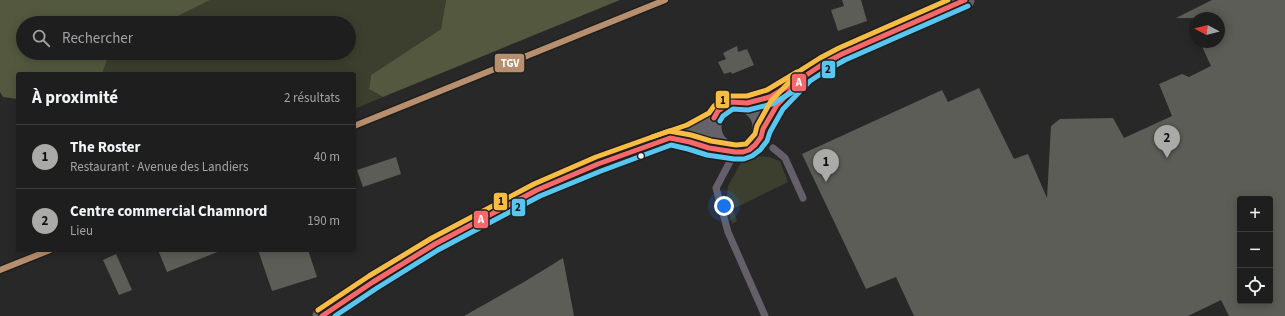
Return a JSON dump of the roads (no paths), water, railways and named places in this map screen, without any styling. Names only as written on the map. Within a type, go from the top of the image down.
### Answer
[{"type":"main road","points":[[731,152],[720,145],[714,137],[712,128],[714,118],[718,111],[724,106],[731,102],[747,103],[770,97],[842,54],[965,0]]},
{"type":"main road","points":[[670,138],[731,152],[743,152],[749,150],[761,137],[763,129],[777,105],[805,76]]},
{"type":"main road","points":[[747,103],[754,107],[759,114],[763,129]]},
{"type":"main road","points":[[322,316],[373,282],[435,244],[537,190],[598,164],[690,131],[714,118]]},
{"type":"lane","points":[[773,148],[785,158],[803,198]]},
{"type":"lane","points":[[731,152],[716,188],[728,232],[765,316]]},
{"type":"place","name":"Centre commercial Chamnord","points":[[1167,158]]},
{"type":"place","name":"The Roster","points":[[826,182]]}]
